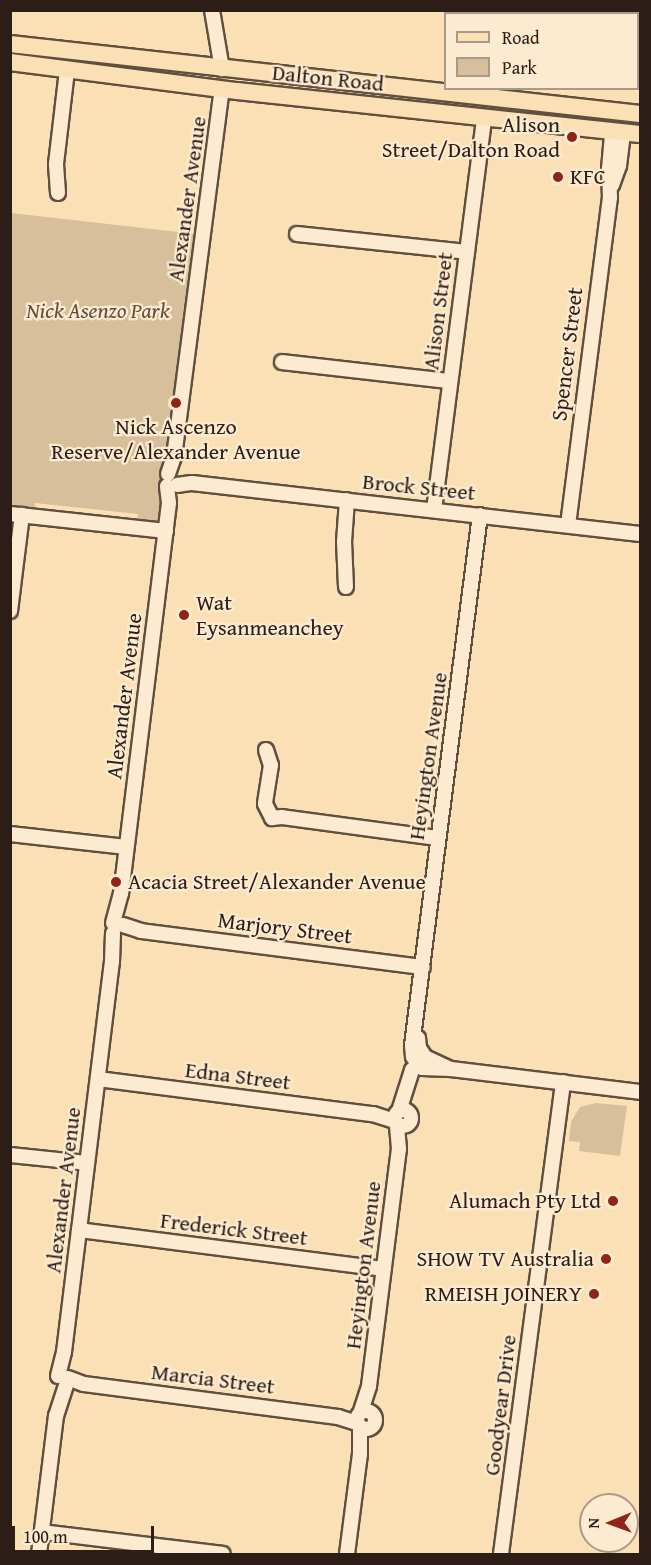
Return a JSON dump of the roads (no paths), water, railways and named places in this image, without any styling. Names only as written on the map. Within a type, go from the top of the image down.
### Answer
[{"type":"main road","name":"Dalton Road","points":[[10,44],[222,69],[444,88]]},
{"type":"main road","name":"Dalton Road","points":[[10,62],[484,119],[640,134]]},
{"type":"main road","points":[[222,69],[222,89]]},
{"type":"main road","name":"Dalton Road","points":[[466,90],[536,96],[620,113],[640,114]]},
{"type":"main road","name":"Spencer Street","points":[[617,132],[620,113]]},
{"type":"street","points":[[212,10],[222,69]]},
{"type":"street","points":[[58,193],[56,164],[67,70]]},
{"type":"street","name":"Alexander Avenue","points":[[39,1554],[58,1406],[64,1381],[64,1352],[87,1163],[112,962],[119,928],[126,848],[165,531],[174,480],[174,457],[222,89]]},
{"type":"street","name":"Alison Street","points":[[434,510],[484,119]]},
{"type":"street","name":"Spencer Street","points":[[568,525],[611,190],[609,170],[617,132]]},
{"type":"street","points":[[297,234],[467,252]]},
{"type":"street","points":[[282,362],[450,381]]},
{"type":"street","name":"Brock Street","points":[[174,480],[640,534]]},
{"type":"street","points":[[346,587],[344,542],[347,500]]},
{"type":"street","points":[[10,611],[16,515],[165,531]]},
{"type":"street","name":"Heyington Avenue","points":[[347,1554],[399,1149],[401,1118],[421,1063],[418,1042],[418,1002],[480,515]]},
{"type":"street","points":[[266,750],[271,765],[265,804],[272,818],[282,817],[438,838]]},
{"type":"street","points":[[10,834],[126,848]]},
{"type":"street","name":"Marjory Street","points":[[119,928],[423,967]]},
{"type":"street","points":[[421,1063],[451,1069],[640,1092]]},
{"type":"street","name":"Edna Street","points":[[98,1079],[401,1118]]},
{"type":"street","name":"Goodyear Drive","points":[[501,1554],[563,1082]]},
{"type":"street","points":[[10,1155],[87,1163]]},
{"type":"street","name":"Frederick Street","points":[[79,1230],[384,1269]]},
{"type":"street","name":"Marcia Street","points":[[64,1381],[363,1419]]},
{"type":"street","points":[[42,1532],[223,1554]]},
{"type":"place","name":"Alison Street/Dalton Road","points":[[572,137]]},
{"type":"place","name":"KFC","points":[[558,177]]},
{"type":"place","name":"Nick Ascenzo Reserve/Alexander Avenue","points":[[176,403]]},
{"type":"place","name":"Wat Eysanmeanchey","points":[[184,615]]},
{"type":"place","name":"Acacia Street/Alexander Avenue","points":[[116,882]]},
{"type":"place","name":"Alumach Pty Ltd","points":[[613,1201]]},
{"type":"place","name":"SHOW TV Australia","points":[[606,1259]]},
{"type":"place","name":"RMEISH JOINERY","points":[[594,1294]]},
{"type":"park label","name":"Nick Asenzo Park","points":[[98,311]]}]
